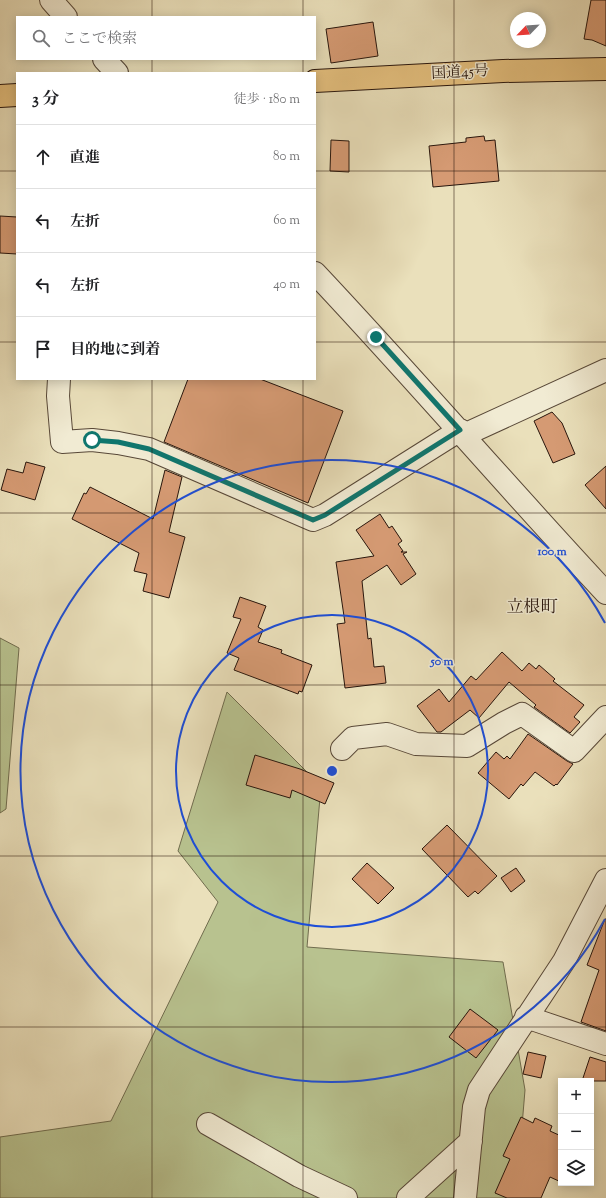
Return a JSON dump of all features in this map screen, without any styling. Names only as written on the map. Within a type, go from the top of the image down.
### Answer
[{"type":"highway","name":"国道45号","points":[[316,81],[503,71],[606,69]]},
{"type":"highway","points":[[0,96],[16,95]]},
{"type":"street","points":[[51,0],[65,16]]},
{"type":"street","points":[[105,60],[116,72]]},
{"type":"street","points":[[316,274],[376,337],[462,432],[557,541],[606,593]]},
{"type":"street","points":[[59,380],[58,396],[62,442],[92,440],[118,442],[149,449],[313,520],[325,515],[462,432],[606,370]]},
{"type":"street","points":[[342,749],[353,738],[387,734],[416,744],[466,746],[522,714],[574,751],[606,717]]},
{"type":"street","points":[[466,1198],[474,1106],[479,1090],[564,961],[606,880]]},
{"type":"street","points":[[526,1017],[606,1044]]},
{"type":"street","points":[[208,1124],[299,1176],[346,1198]]},
{"type":"street","points":[[408,1198],[471,1141]]},
{"type":"green space","points":[[0,638],[19,648],[6,809],[0,813]]},
{"type":"green space","points":[[227,692],[321,786],[307,947],[503,962],[525,1090],[516,1198],[0,1198],[0,1137],[111,1121],[218,902],[178,851]]},
{"type":"building","points":[[591,0],[606,0],[606,46],[592,40],[584,39]]},
{"type":"building","points":[[373,22],[378,56],[331,63],[326,29]]},
{"type":"building","points":[[484,136],[485,141],[495,140],[499,181],[433,187],[429,146],[466,142],[466,138]]},
{"type":"building","points":[[331,140],[349,141],[349,172],[330,171]]},
{"type":"building","points":[[0,216],[16,217],[16,254],[0,253]]},
{"type":"building","points":[[188,380],[263,380],[343,411],[308,503],[164,442]]},
{"type":"building","points":[[552,412],[562,423],[575,454],[553,463],[534,421]]},
{"type":"building","points":[[26,462],[45,467],[35,500],[1,490],[7,469],[23,473]]},
{"type":"building","points":[[606,466],[606,509],[585,485]]},
{"type":"building","points":[[165,470],[182,477],[169,532],[185,537],[169,598],[143,591],[147,574],[134,571],[139,553],[72,519],[84,493],[86,494],[90,487],[153,519]]},
{"type":"building","points":[[380,514],[389,528],[392,526],[402,541],[398,544],[403,551],[401,552],[407,552],[403,554],[416,574],[401,585],[387,565],[362,581],[368,639],[371,638],[374,667],[384,666],[386,683],[345,688],[337,624],[345,623],[336,562],[374,556],[356,530]]},
{"type":"building","points":[[240,597],[266,606],[258,627],[263,630],[258,642],[282,650],[281,653],[312,665],[302,692],[299,691],[298,694],[234,670],[239,658],[227,653],[241,619],[233,617]]},
{"type":"building","points":[[502,652],[522,671],[529,663],[536,669],[539,665],[555,679],[553,681],[584,705],[574,717],[580,722],[570,733],[534,707],[536,705],[509,682],[479,718],[470,710],[441,732],[437,732],[417,706],[439,689],[449,702],[471,676],[476,680]]},
{"type":"building","points":[[528,734],[573,764],[557,785],[556,784],[554,786],[535,772],[523,786],[521,784],[509,799],[478,773],[496,752],[504,759],[507,756],[510,759]]},
{"type":"building","points":[[255,755],[300,769],[334,783],[325,804],[292,790],[290,798],[246,785]]},
{"type":"building","points":[[447,825],[497,876],[478,894],[475,891],[468,897],[422,849]]},
{"type":"building","points":[[367,863],[394,888],[378,904],[352,879]]},
{"type":"building","points":[[516,868],[525,881],[511,892],[501,878]]},
{"type":"building","points":[[605,919],[606,1031],[581,1022],[599,970],[587,965]]},
{"type":"building","points":[[470,1009],[498,1030],[476,1058],[449,1037]]},
{"type":"building","points":[[528,1052],[546,1056],[541,1078],[523,1074]]},
{"type":"building","points":[[590,1057],[606,1062],[606,1081],[594,1081],[594,1078],[583,1078]]},
{"type":"building","points":[[521,1117],[533,1123],[535,1118],[552,1126],[550,1131],[558,1135],[558,1181],[550,1177],[541,1198],[507,1198],[495,1193],[510,1159],[503,1156]]},
{"type":"district","name":"立根町","points":[[532,608]]},
{"type":"route","points":[[92,440],[118,442],[149,449],[313,520],[325,515],[460,430],[376,337]]}]
